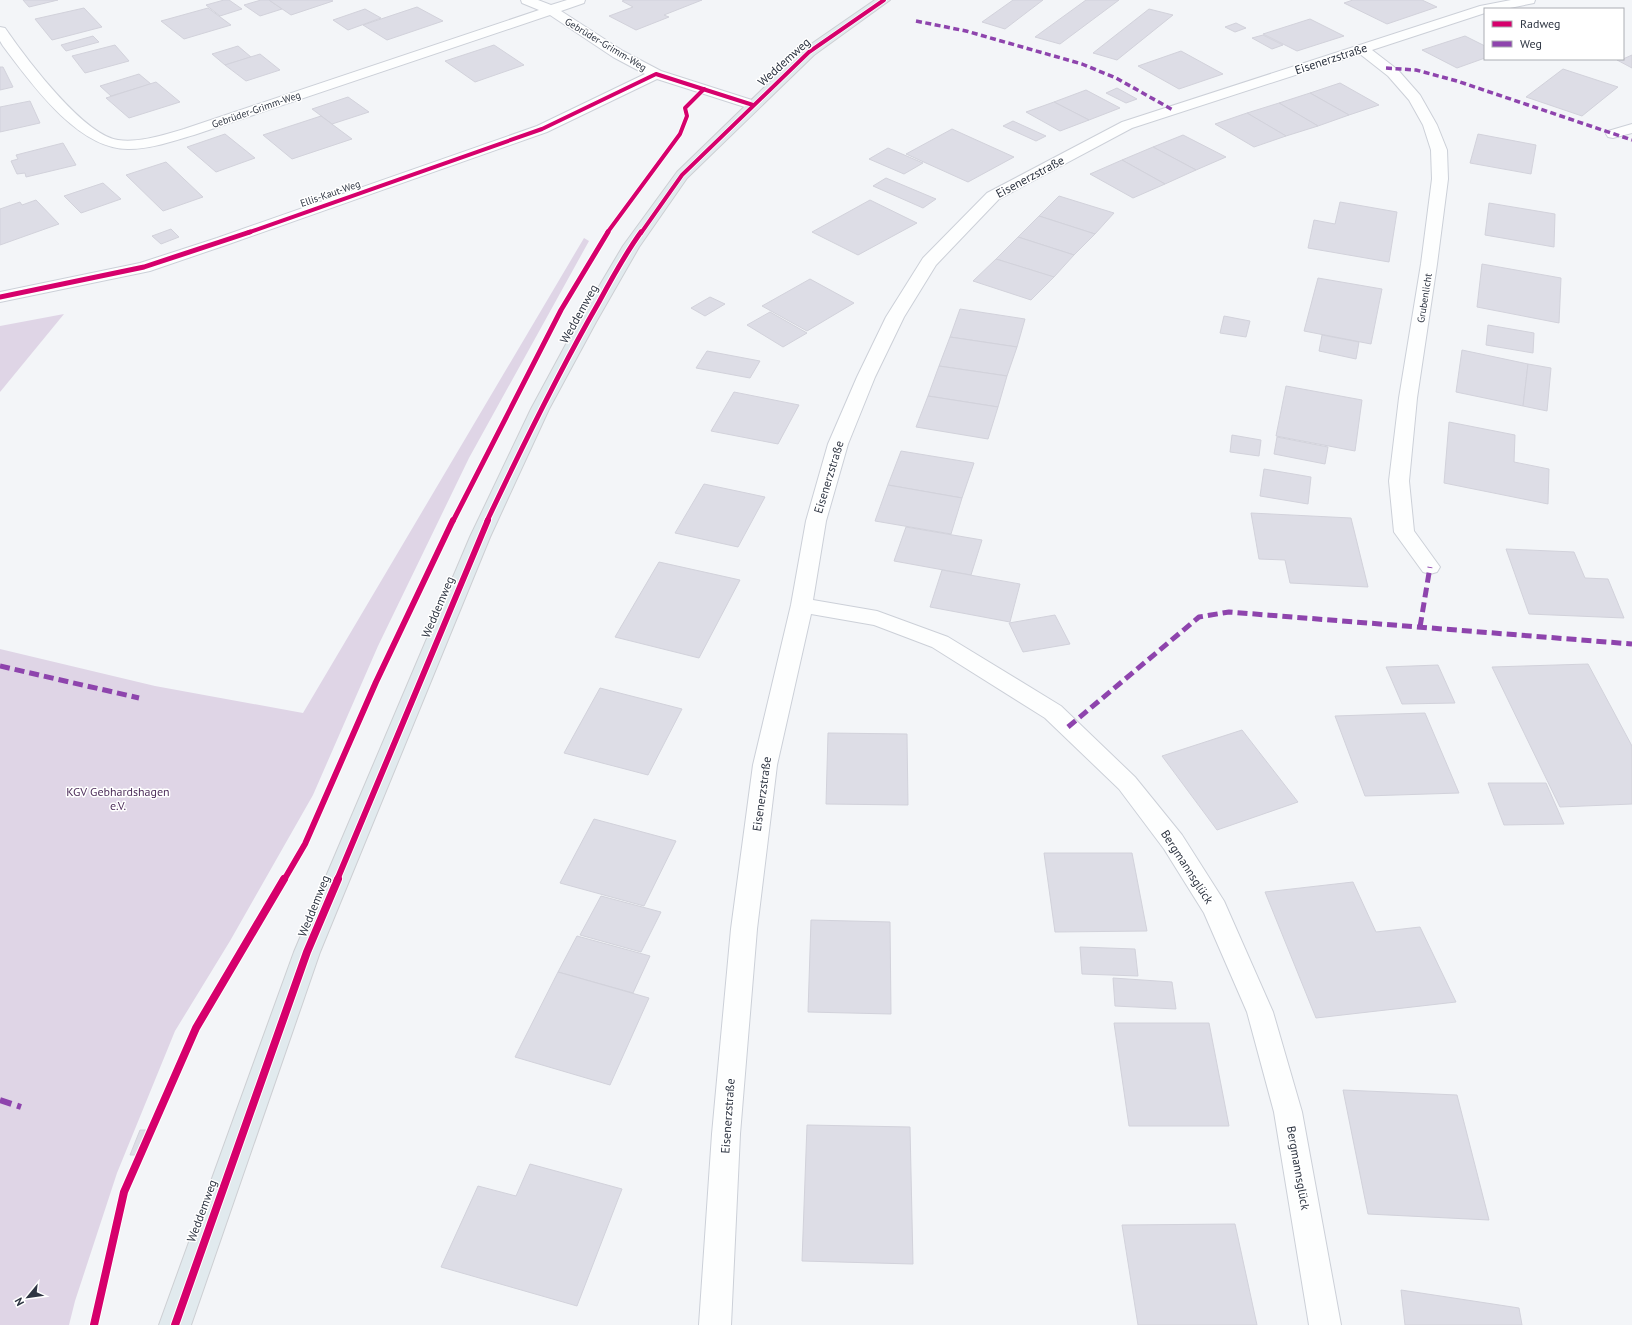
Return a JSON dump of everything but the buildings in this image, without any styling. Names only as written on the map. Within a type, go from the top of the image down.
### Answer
[{"type":"main road","name":"Weddemweg","points":[[175,1325],[202,1243],[307,952],[480,537],[533,423],[587,322],[631,246],[682,175],[753,105],[810,52],[884,0]]},
{"type":"street","name":"Gebrüder-Grimm-Weg","points":[[527,0],[551,10],[618,54],[656,74],[753,105]]},
{"type":"street","points":[[551,10],[579,0]]},
{"type":"street","name":"Eisenerzstraße","points":[[1491,8],[1529,0]]},
{"type":"street","name":"Gebrüder-Grimm-Weg","points":[[0,31],[11,49],[69,114],[92,134],[107,142],[131,145],[156,141],[189,132],[551,10]]},
{"type":"street","name":"Eisenerzstraße","points":[[715,1325],[726,1134],[744,929],[765,765],[802,605],[818,513],[838,444],[866,377],[895,317],[929,262],[993,196],[1126,125],[1484,10]]},
{"type":"street","name":"Grubenlicht","points":[[1362,49],[1393,73],[1415,98],[1430,124],[1439,150],[1440,179],[1430,264],[1408,398],[1400,481],[1404,532],[1430,567]]},
{"type":"street","name":"Ellis-Kaut-Weg","points":[[0,297],[71,284],[144,267],[223,241],[542,129],[656,74]]},
{"type":"street","points":[[1613,134],[1632,128]]},
{"type":"street","name":"Bergmannsglück","points":[[802,605],[877,618],[940,642],[1053,712],[1127,783],[1172,842],[1215,908],[1260,1012],[1288,1112],[1325,1325]]},
{"type":"green space","name":"KGV Gebhardshagen e.V.","points":[[584,238],[589,241],[469,458],[378,646],[313,795],[230,941],[175,1031],[117,1173],[75,1301],[69,1325],[0,1325],[0,649],[155,686],[303,713]]},
{"type":"green space","points":[[64,314],[0,392],[0,326]]},
{"type":"marked path","points":[[916,21],[966,31],[1082,64],[1116,78],[1173,110]]},
{"type":"marked path","points":[[1386,68],[1416,70],[1457,81],[1632,140]]},
{"type":"marked path","points":[[1420,627],[1430,567]]},
{"type":"marked path","points":[[1068,727],[1199,617],[1229,612],[1632,644]]},
{"type":"marked path","points":[[0,666],[139,698]]},
{"type":"marked path","points":[[0,1100],[21,1107]]},
{"type":"cycle path","points":[[175,1325],[307,952],[480,537],[540,409],[587,322],[631,246],[682,175],[809,52],[884,0]]},
{"type":"cycle path","points":[[0,297],[144,267],[223,241],[542,129],[656,74],[753,105]]},
{"type":"cycle path","points":[[94,1325],[124,1192],[196,1028],[305,844],[376,682],[430,567],[504,419],[561,310],[613,223],[680,134],[687,116],[685,108],[704,89]]}]
